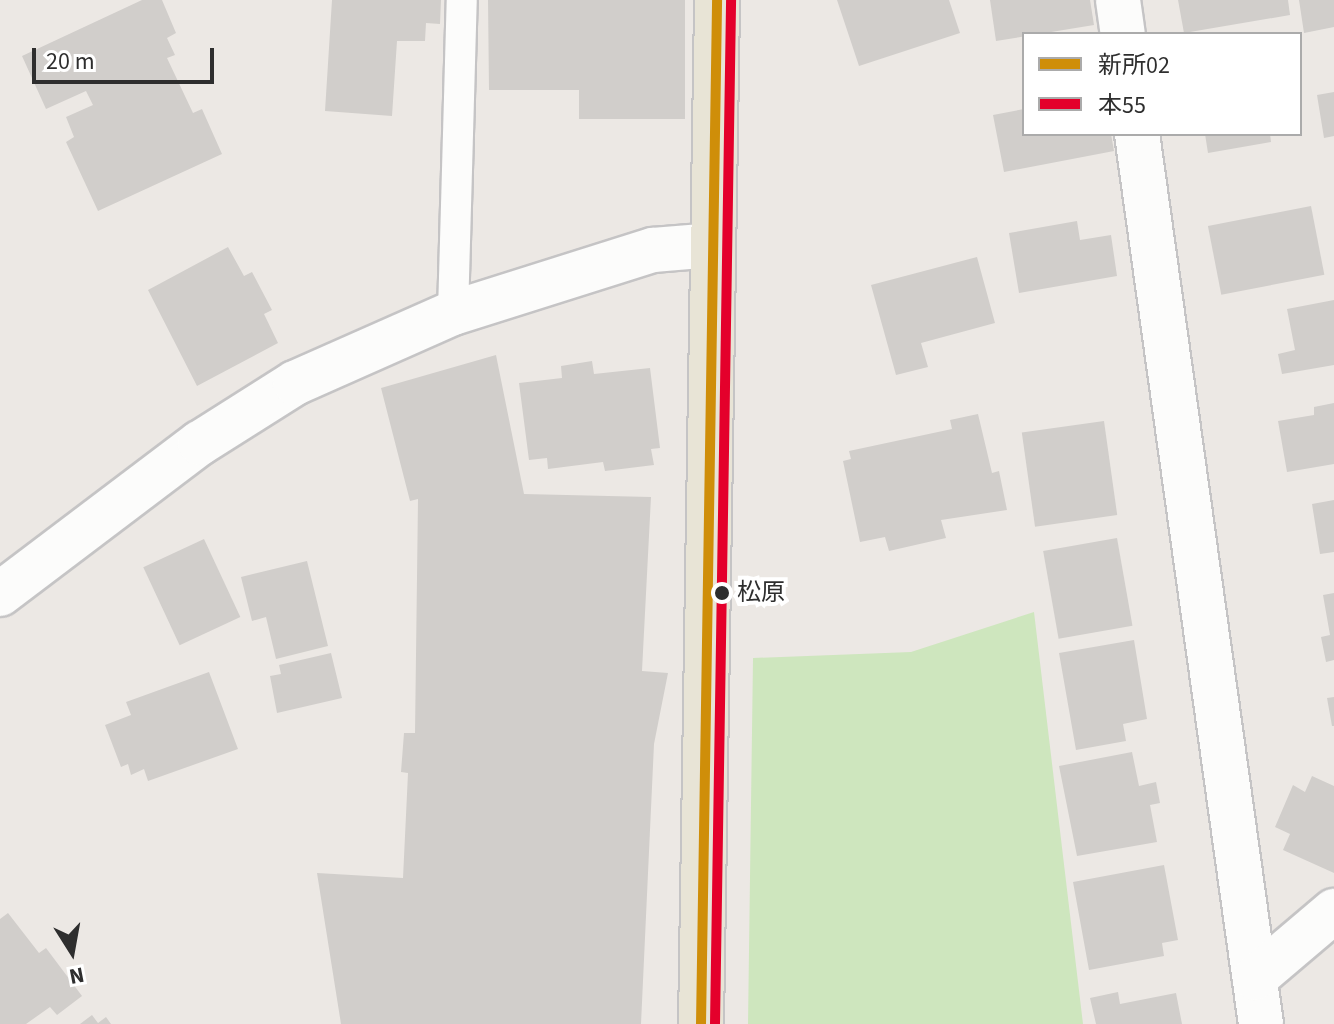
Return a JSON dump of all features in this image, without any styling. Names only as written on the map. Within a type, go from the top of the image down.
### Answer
[{"type":"main road","points":[[701,1024],[717,0]]},
{"type":"street","points":[[1118,0],[1123,32]]},
{"type":"street","points":[[1137,136],[1261,1024]]},
{"type":"street","points":[[0,594],[200,443],[283,391],[453,313],[653,250],[712,245]]},
{"type":"street","points":[[1255,978],[1334,911]]},
{"type":"lane","points":[[453,313],[462,0]]},
{"type":"green space","points":[[1034,612],[1083,1024],[748,1024],[753,658],[911,652]]},
{"type":"building","points":[[142,0],[162,0],[176,33],[167,38],[175,55],[167,58],[193,113],[202,109],[222,154],[98,211],[66,142],[74,137],[66,117],[93,105],[86,91],[46,109],[22,56]]},
{"type":"building","points":[[332,0],[441,0],[440,24],[426,23],[425,41],[397,41],[392,116],[325,111]]},
{"type":"building","points":[[488,0],[685,0],[685,119],[579,119],[579,90],[489,90]]},
{"type":"building","points":[[837,0],[949,0],[960,33],[859,66]]},
{"type":"building","points":[[990,0],[1090,0],[1094,25],[1051,32],[1022,32],[1022,37],[996,41]]},
{"type":"building","points":[[1178,0],[1288,0],[1290,15],[1184,32]]},
{"type":"building","points":[[1299,0],[1334,0],[1334,27],[1304,33]]},
{"type":"building","points":[[1334,92],[1334,136],[1324,138],[1317,95]]},
{"type":"building","points":[[1022,109],[1022,136],[1111,136],[1114,151],[1004,172],[993,115]]},
{"type":"building","points":[[1205,136],[1270,136],[1271,142],[1208,153]]},
{"type":"building","points":[[1311,206],[1324,275],[1221,295],[1208,226]]},
{"type":"building","points":[[1077,221],[1080,240],[1111,235],[1117,276],[1019,293],[1009,233]]},
{"type":"building","points":[[228,247],[244,276],[252,272],[272,310],[264,314],[278,343],[197,386],[148,290]]},
{"type":"building","points":[[977,257],[995,323],[921,343],[928,367],[896,375],[871,285]]},
{"type":"building","points":[[1334,300],[1334,365],[1282,374],[1278,354],[1295,350],[1287,309]]},
{"type":"building","points":[[496,355],[524,494],[651,497],[642,671],[668,673],[654,744],[641,1024],[341,1024],[317,873],[403,878],[408,773],[401,772],[404,733],[415,733],[418,499],[410,501],[381,388]]},
{"type":"building","points":[[592,361],[594,374],[650,368],[660,448],[651,449],[654,465],[605,471],[603,462],[548,469],[547,458],[529,460],[519,383],[562,378],[561,366]]},
{"type":"building","points":[[1334,403],[1334,464],[1287,472],[1278,421],[1314,415],[1314,407]]},
{"type":"building","points":[[978,414],[992,473],[999,471],[1007,510],[941,520],[946,538],[889,551],[885,537],[860,542],[843,461],[851,459],[849,451],[952,429],[950,420]]},
{"type":"building","points":[[1104,421],[1117,515],[1035,527],[1022,433]]},
{"type":"building","points":[[1334,500],[1334,552],[1320,554],[1312,504]]},
{"type":"building","points":[[1117,538],[1132,626],[1059,639],[1043,551]]},
{"type":"building","points":[[204,539],[240,617],[180,645],[143,567]]},
{"type":"building","points":[[307,561],[328,646],[276,659],[266,617],[252,621],[241,577]]},
{"type":"building","points":[[1334,593],[1334,660],[1326,662],[1321,637],[1330,635],[1323,595]]},
{"type":"building","points":[[1134,640],[1147,719],[1123,724],[1126,741],[1076,750],[1059,653]]},
{"type":"building","points":[[331,653],[342,698],[277,713],[270,676],[281,674],[279,665]]},
{"type":"building","points":[[209,672],[238,749],[148,781],[144,769],[131,775],[128,764],[121,767],[105,725],[131,715],[126,702]]},
{"type":"building","points":[[1334,697],[1334,726],[1332,726],[1327,698]]},
{"type":"building","points":[[1132,752],[1139,786],[1156,782],[1160,803],[1150,805],[1157,842],[1077,856],[1059,766]]},
{"type":"building","points":[[1312,776],[1334,786],[1334,873],[1283,850],[1290,834],[1275,827],[1293,785],[1305,792]]},
{"type":"building","points":[[1164,865],[1178,940],[1162,943],[1164,956],[1089,970],[1073,882]]},
{"type":"building","points":[[8,913],[39,953],[46,948],[82,996],[57,1015],[50,1007],[26,1024],[0,1024],[0,919]]},
{"type":"building","points":[[1118,992],[1120,1004],[1176,993],[1182,1024],[1096,1024],[1090,998]]},
{"type":"building","points":[[92,1015],[98,1023],[106,1017],[111,1024],[80,1024]]},
{"type":"transit line","name":"新所02","points":[[701,1024],[717,0]]},
{"type":"transit line","name":"本55","points":[[715,1024],[731,0]]},
{"type":"place","name":"松原","points":[[722,593]]}]
